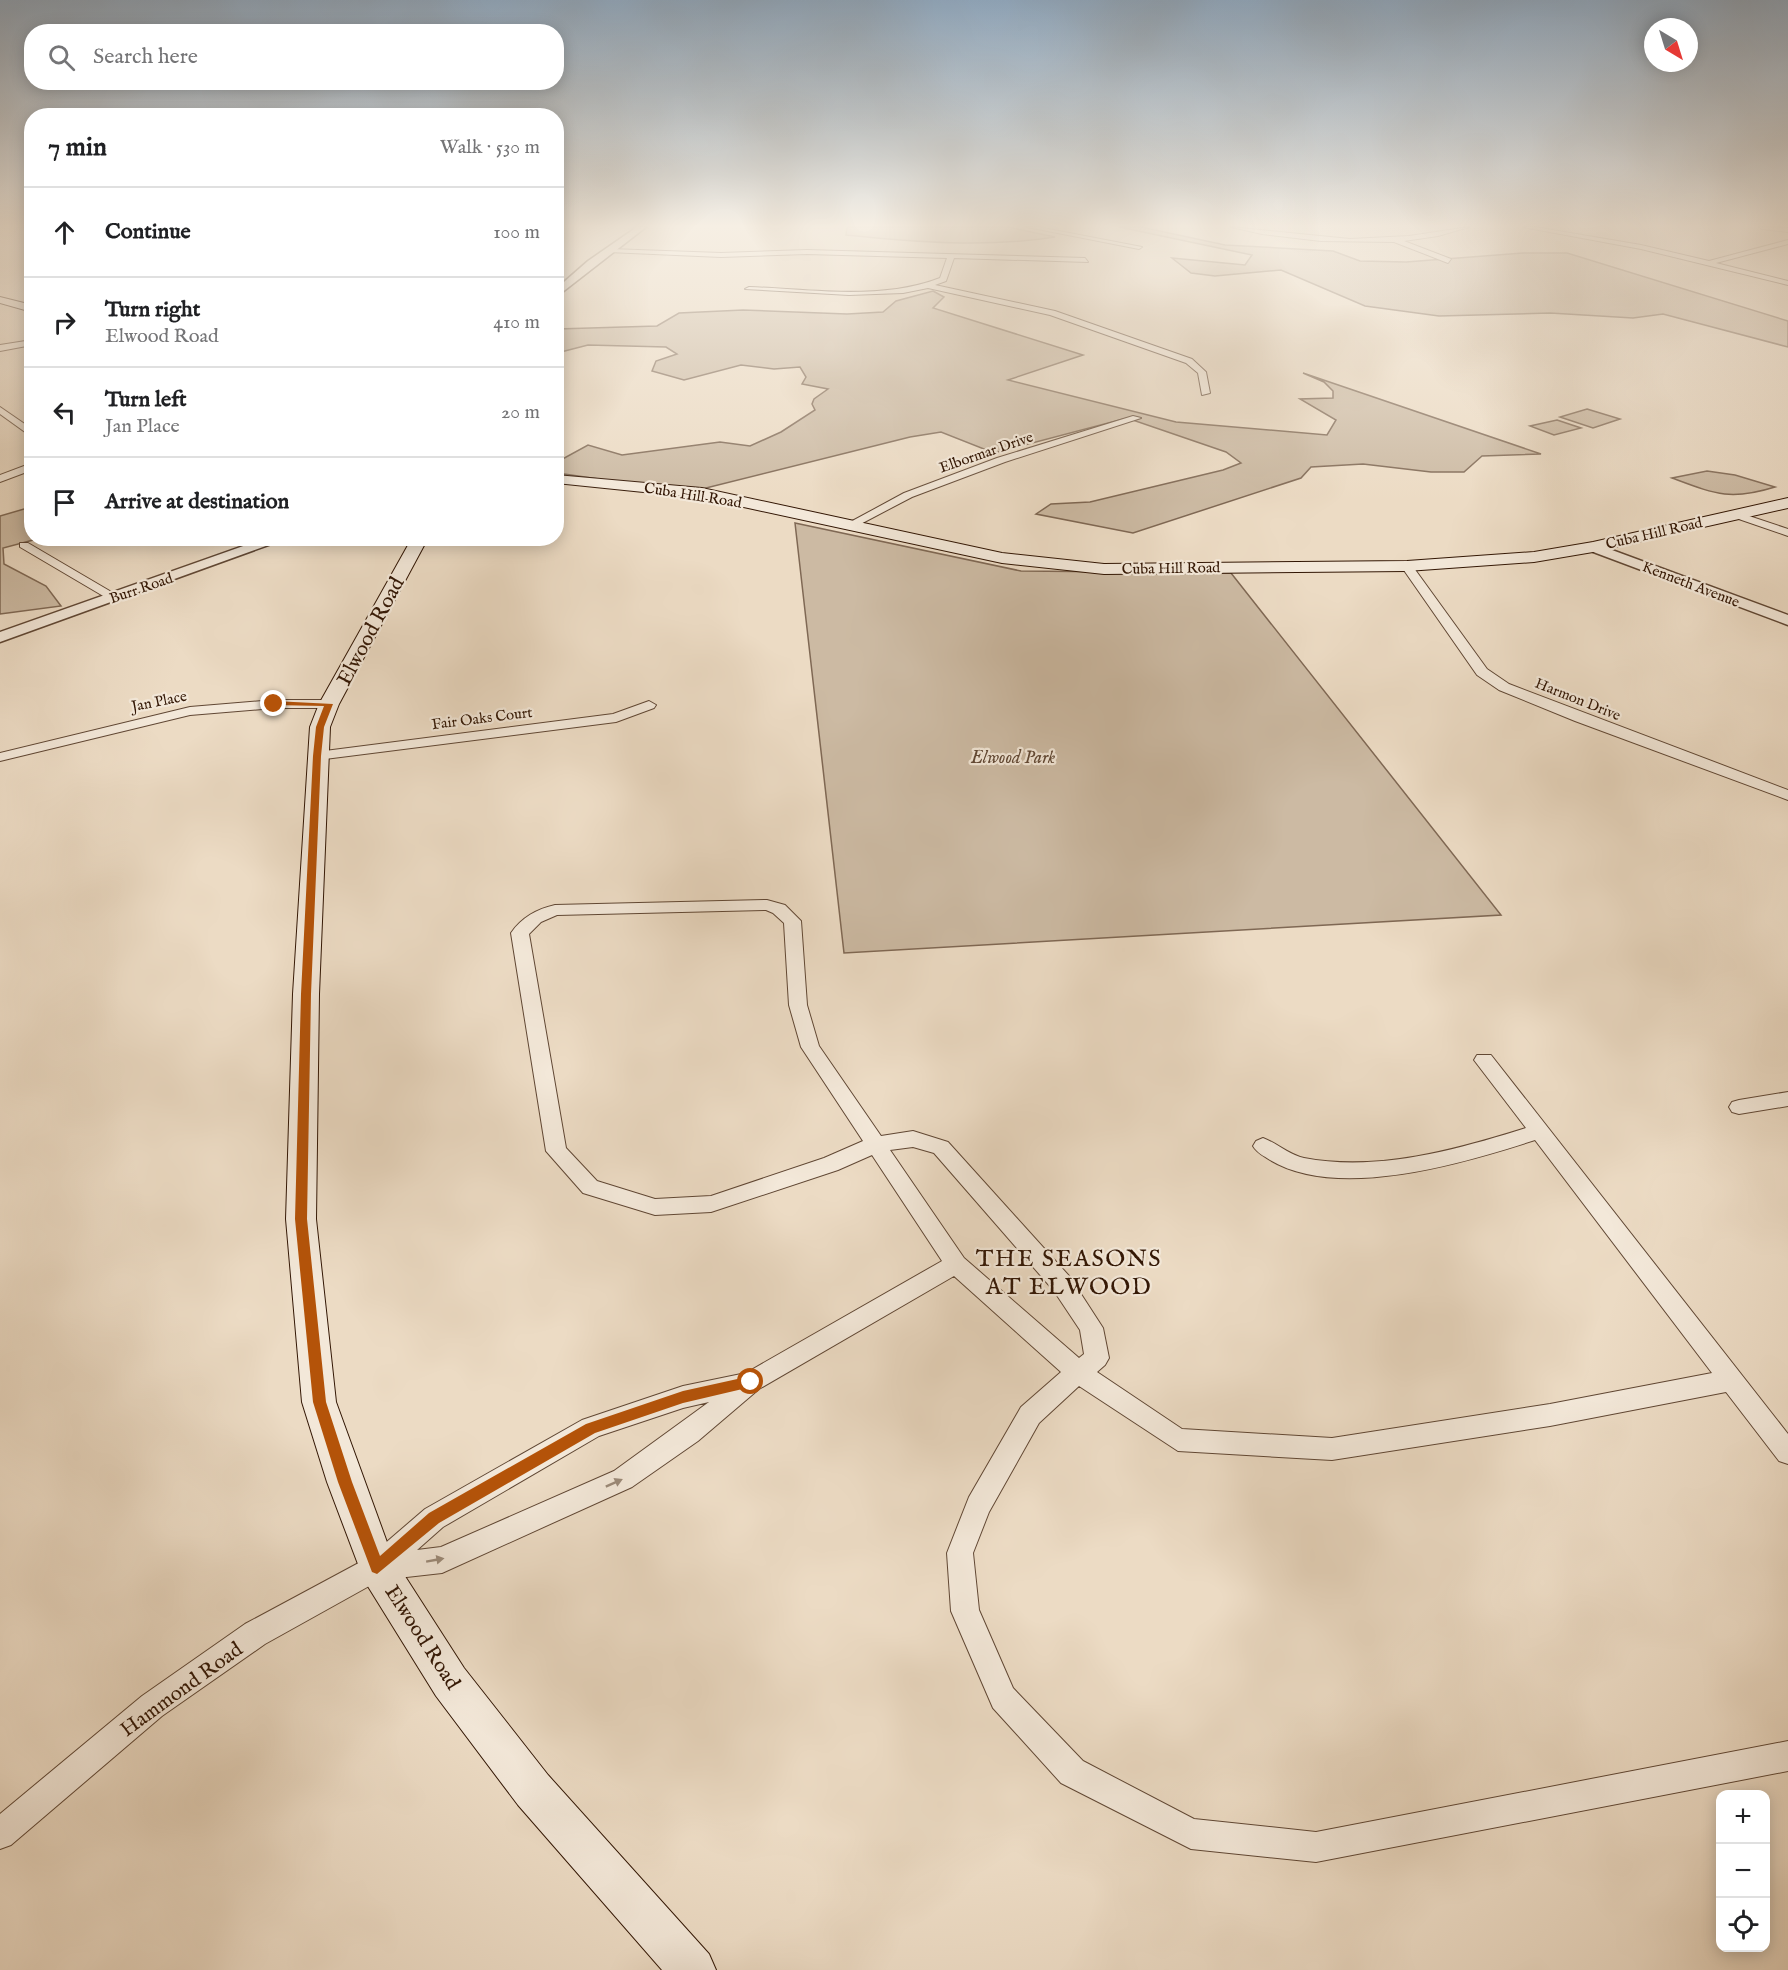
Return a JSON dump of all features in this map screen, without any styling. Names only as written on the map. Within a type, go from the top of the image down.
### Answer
[{"type":"main road","name":"Cuba Hill Road","points":[[564,480],[702,493],[991,557],[1064,568],[1407,566],[1534,557],[1593,547],[1788,503]]},
{"type":"main road","name":"Elwood Road","points":[[416,546],[329,704],[320,727],[306,994],[301,1219],[319,1402],[345,1482],[377,1567],[450,1682],[533,1790],[693,1970]]},
{"type":"street","points":[[1072,319],[1190,361],[1202,372],[1205,393]]},
{"type":"street","points":[[0,348],[24,344]]},
{"type":"street","points":[[2,413],[24,428]]},
{"type":"street","name":"Elbormar Drive","points":[[849,526],[908,495],[1001,460],[1136,418]]},
{"type":"street","points":[[0,479],[24,469]]},
{"type":"street","points":[[1734,514],[1788,533]]},
{"type":"street","points":[[26,546],[114,597]]},
{"type":"street","name":"Burr Road","points":[[0,637],[258,546]]},
{"type":"street","name":"Kenneth Avenue","points":[[1593,547],[1788,620]]},
{"type":"street","name":"Harmon Drive","points":[[1407,566],[1482,672],[1504,687],[1580,718],[1788,795]]},
{"type":"street","name":"Jan Place","points":[[0,757],[190,711],[253,705],[329,704]]},
{"type":"street","name":"Fair Oaks Court","points":[[317,756],[616,718],[649,705]]},
{"type":"street","points":[[1732,1380],[1550,1415],[1332,1449],[1178,1440],[1078,1372],[956,1264],[876,1144],[810,1047],[798,1005],[792,921],[779,909],[753,904],[555,910],[535,918],[520,933],[556,1151],[590,1187],[655,1207],[711,1204],[831,1164],[876,1144],[913,1139],[941,1147],[1062,1284],[1091,1328],[1097,1358],[1078,1372],[1030,1415],[978,1506],[960,1553],[965,1611],[1003,1698],[1072,1772],[1191,1834],[1316,1847],[1788,1756]]},
{"type":"street","points":[[1484,1060],[1788,1454]]},
{"type":"street","points":[[1739,1107],[1788,1099]]},
{"type":"street","points":[[1263,1146],[1301,1166],[1373,1168],[1458,1157],[1538,1132]]},
{"type":"street","points":[[377,1567],[442,1560],[623,1479],[689,1433],[751,1382],[956,1264]]},
{"type":"street","points":[[377,1567],[434,1518],[591,1428],[683,1397],[751,1382]]},
{"type":"street","name":"Hammond Road","points":[[0,1834],[152,1706],[255,1634],[377,1567]]},
{"type":"green space","points":[[669,319],[968,319],[1083,355],[1008,380],[1176,422],[1327,435],[1336,420],[1300,399],[1333,398],[1333,391],[1324,382],[1303,373],[1541,454],[1482,456],[1464,472],[1431,472],[1363,464],[1311,467],[1301,478],[1133,533],[1036,514],[1051,504],[1090,502],[1223,470],[1241,463],[1226,452],[1127,418],[994,453],[941,432],[910,437],[690,492],[564,474],[564,458],[588,445],[622,455],[720,442],[750,446],[781,432],[815,410],[812,404],[814,399],[828,389],[802,384],[806,377],[800,367],[774,369],[741,365],[684,380],[652,371],[656,361],[677,354],[666,347],[588,345],[564,351],[564,329],[657,326]]},
{"type":"green space","points":[[1682,319],[1781,319],[1788,321],[1788,347]]},
{"type":"green space","points":[[1587,409],[1620,419],[1593,428],[1560,417]]},
{"type":"green space","points":[[1557,420],[1581,428],[1554,435],[1530,426]]},
{"type":"green space","points":[[1707,471],[1735,475],[1775,487],[1734,495],[1712,492],[1672,478]]},
{"type":"green space","points":[[24,509],[24,542],[3,548],[4,564],[46,586],[61,606],[0,614],[0,516]]},
{"type":"green space","name":"Elwood Park","points":[[795,523],[1021,571],[1231,573],[1501,915],[844,953]]},
{"type":"district","name":"THE SEASONS AT ELWOOD","points":[[1069,1272]]},
{"type":"route","points":[[274,704],[329,704],[320,727],[317,756],[306,994],[301,1219],[319,1402],[345,1482],[377,1567],[434,1518],[591,1428],[683,1397],[751,1382]]}]
